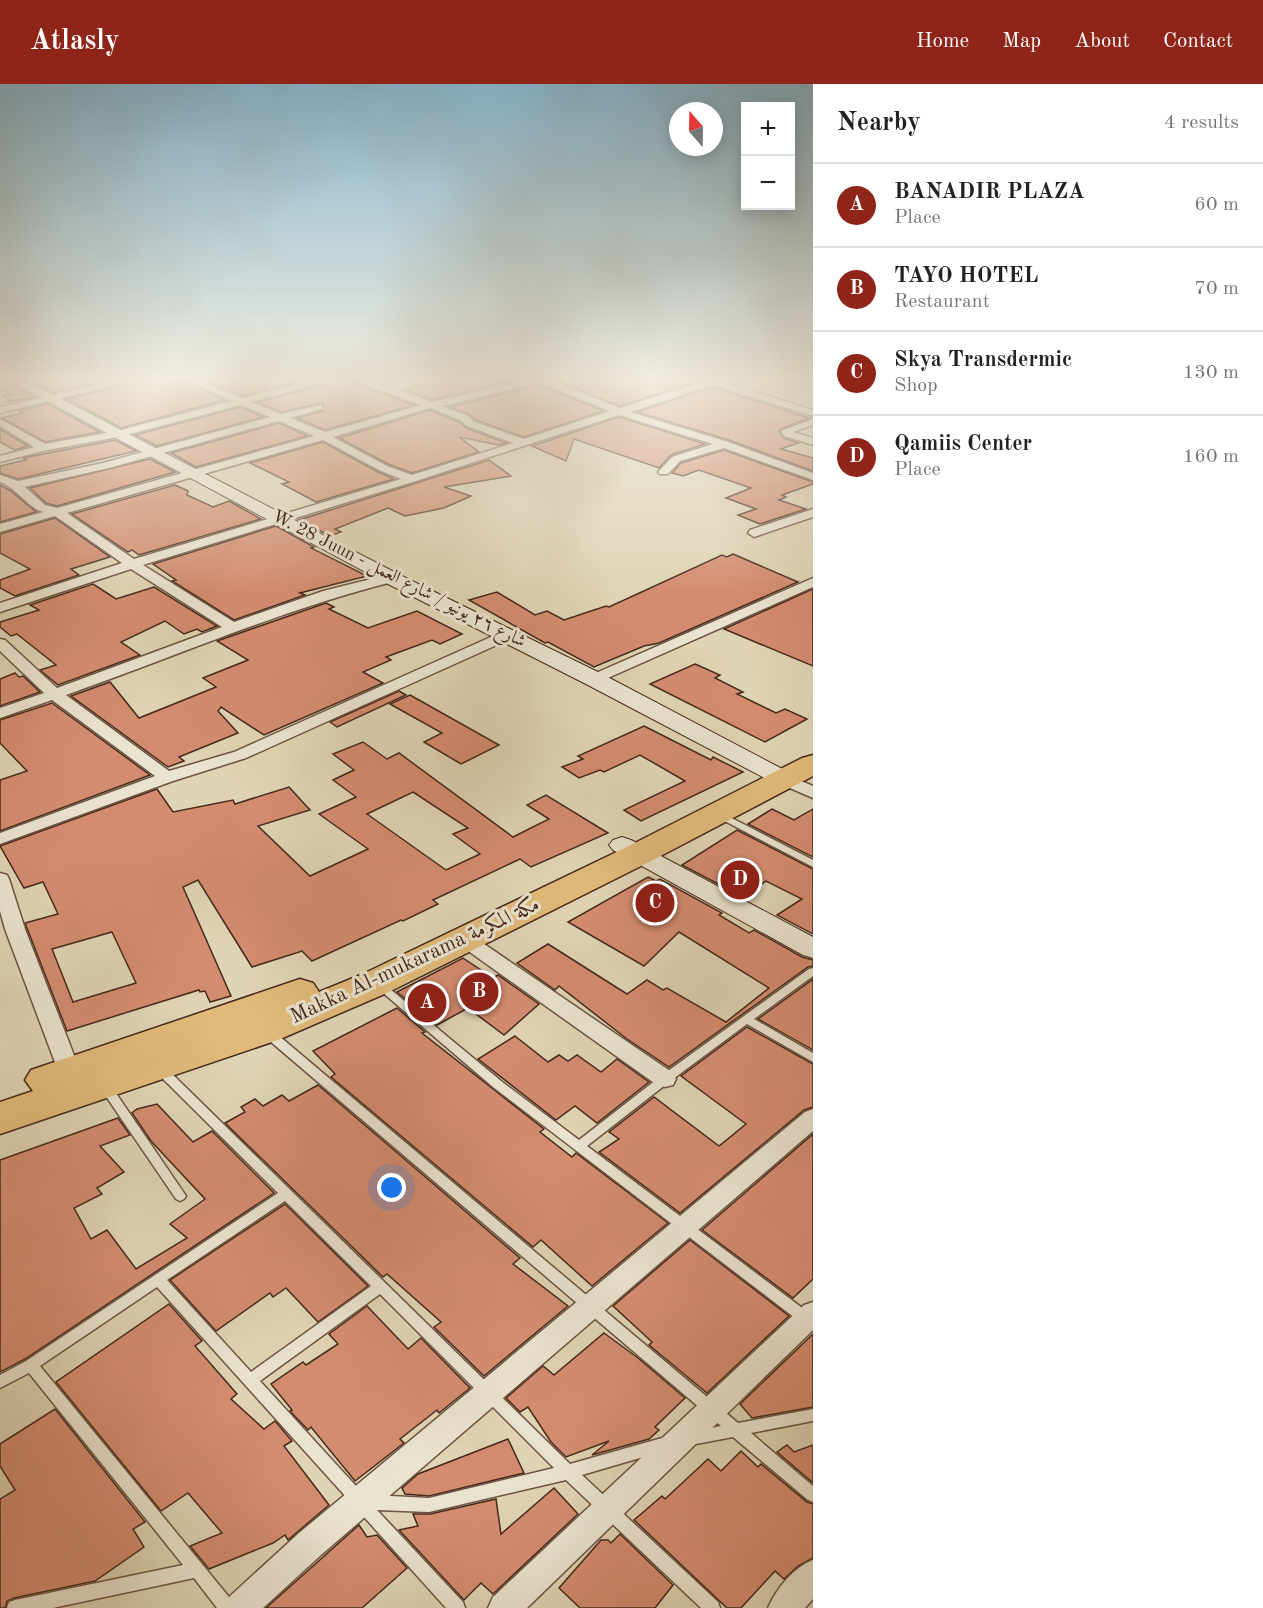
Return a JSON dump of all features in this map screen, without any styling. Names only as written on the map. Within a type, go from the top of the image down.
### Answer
[{"type":"highway","name":"Makka Al-mukarama مكة المكرمة","points":[[0,1118],[258,1008],[348,974],[716,813],[794,776],[813,747]]},
{"type":"highway","name":"Makka Al-mukarama مكة المكرمة","points":[[0,1094],[84,1083],[158,1067],[264,1030],[376,983],[631,850],[794,776]]},
{"type":"street","points":[[0,459],[31,451]]},
{"type":"street","name":"W. 28 Juun - شارع ٢٦ يونيو / شارع العمل","points":[[150,451],[391,578],[794,776]]},
{"type":"street","points":[[17,485],[161,451]]},
{"type":"street","points":[[0,528],[273,451]]},
{"type":"street","points":[[352,451],[412,480]]},
{"type":"street","points":[[0,608],[132,564],[412,480],[496,451]]},
{"type":"street","points":[[664,472],[676,459],[701,451]]},
{"type":"street","points":[[743,451],[813,477]]},
{"type":"street","points":[[0,477],[17,485],[41,508],[57,512],[132,564],[231,626]]},
{"type":"street","points":[[754,532],[813,513]]},
{"type":"street","points":[[0,713],[120,672],[231,626],[328,594],[391,578]]},
{"type":"street","points":[[594,679],[813,582]]},
{"type":"street","points":[[0,839],[167,777],[240,755],[507,635]]},
{"type":"street","points":[[0,643],[54,694],[167,777]]},
{"type":"street","points":[[631,850],[813,949]]},
{"type":"street","points":[[0,879],[7,930],[84,1083]]},
{"type":"street","points":[[464,939],[666,1079]]},
{"type":"street","points":[[240,1608],[360,1501],[813,1118]]},
{"type":"street","points":[[504,1608],[607,1507],[811,1319]]},
{"type":"street","points":[[784,1608],[813,1575]]},
{"type":"lane","points":[[716,813],[813,864]]},
{"type":"lane","points":[[579,1146],[813,971]]},
{"type":"lane","points":[[376,983],[497,1084],[811,1319]]},
{"type":"lane","points":[[748,1020],[813,1058]]},
{"type":"lane","points":[[264,1030],[813,1495]]},
{"type":"lane","points":[[158,1067],[487,1393],[712,1608]]},
{"type":"lane","points":[[84,1083],[180,1196]]},
{"type":"lane","points":[[0,1382],[31,1365],[286,1194]]},
{"type":"lane","points":[[159,1280],[456,1608]]},
{"type":"lane","points":[[250,1380],[380,1287]]},
{"type":"lane","points":[[31,1365],[227,1608]]},
{"type":"lane","points":[[360,1501],[429,1505],[568,1472],[679,1440],[813,1415]]},
{"type":"lane","points":[[15,1608],[197,1570]]},
{"type":"building","points":[[58,451],[135,451],[18,479],[0,473],[0,466],[26,460],[23,458]]},
{"type":"building","points":[[178,451],[253,451],[196,467],[171,453]]},
{"type":"building","points":[[291,451],[340,451],[394,479],[316,502],[282,484],[289,482],[250,463]]},
{"type":"building","points":[[364,451],[479,452],[412,473]]},
{"type":"building","points":[[544,451],[570,451],[566,461]]},
{"type":"building","points":[[610,451],[683,451],[671,455],[659,468]]},
{"type":"building","points":[[727,451],[813,482],[813,484],[782,495],[786,497],[779,500],[806,509],[760,524],[738,515],[756,509],[726,498],[751,488],[699,470],[683,476],[672,473],[681,463]]},
{"type":"building","points":[[759,451],[789,451],[813,458],[813,471]]},
{"type":"building","points":[[150,459],[175,472],[57,506],[46,503],[30,488]]},
{"type":"building","points":[[489,460],[511,476],[444,487],[471,496],[444,508],[405,516],[388,508],[335,529],[341,532],[330,536],[299,520]]},
{"type":"building","points":[[0,485],[11,491],[36,512],[0,522]]},
{"type":"building","points":[[175,485],[188,491],[187,495],[213,507],[229,501],[261,519],[139,555],[132,550],[128,552],[72,514]]},
{"type":"building","points":[[55,518],[110,557],[71,569],[79,575],[15,596],[0,588],[0,580],[30,569],[0,553],[0,534]]},
{"type":"building","points":[[276,526],[314,547],[311,548],[367,576],[300,593],[305,595],[234,620],[172,581],[176,580],[153,564]]},
{"type":"building","points":[[733,554],[798,582],[659,643],[644,646],[594,667],[548,642],[545,643],[469,600],[497,592],[535,615],[547,611],[564,620],[609,607],[722,555],[727,557]]},
{"type":"building","points":[[93,584],[116,599],[154,587],[217,626],[202,632],[197,629],[184,634],[165,621],[121,642],[140,655],[58,685],[40,670],[56,665],[17,634],[11,636],[0,627],[0,622],[39,610],[30,605]]},
{"type":"building","points":[[813,589],[813,666],[724,629]]},
{"type":"building","points":[[326,603],[334,607],[329,609],[368,628],[417,611],[462,634],[440,644],[432,640],[386,657],[391,660],[363,672],[383,683],[264,735],[221,707],[218,711],[238,733],[179,757],[184,761],[168,767],[71,696],[110,682],[139,718],[216,687],[203,678],[248,660],[217,641]]},
{"type":"building","points":[[695,664],[720,675],[715,678],[743,692],[737,694],[776,713],[785,709],[807,719],[765,742],[650,684]]},
{"type":"building","points":[[15,673],[19,677],[23,676],[40,692],[0,706],[0,679]]},
{"type":"building","points":[[399,691],[406,695],[337,727],[330,722]]},
{"type":"building","points":[[410,695],[499,745],[461,764],[424,742],[442,733],[390,704]]},
{"type":"building","points":[[52,703],[150,775],[0,831],[0,780],[27,771],[0,743],[0,720]]},
{"type":"building","points":[[644,726],[711,760],[713,757],[743,772],[641,821],[624,810],[685,781],[640,755],[604,772],[600,770],[579,778],[562,767],[583,759],[578,756]]},
{"type":"building","points":[[363,742],[387,759],[399,753],[513,837],[549,819],[527,805],[546,795],[608,833],[531,867],[520,859],[433,900],[438,904],[312,961],[302,951],[252,967],[198,880],[183,887],[231,996],[210,1002],[205,991],[200,992],[199,990],[67,1031],[25,923],[58,914],[43,882],[24,888],[0,846],[157,789],[173,812],[233,800],[235,804],[289,787],[310,810],[258,826],[310,876],[368,849],[319,814],[356,797],[333,780],[354,770],[333,754]],"holes":[[[413,792],[468,828],[453,834],[480,854],[446,870],[367,814]],[[112,932],[136,983],[73,1002],[52,949]]]},
{"type":"building","points":[[772,809],[794,820],[813,809],[813,857],[748,824]]},
{"type":"building","points":[[737,830],[813,869],[813,934],[777,915],[802,899],[766,881],[743,897],[682,865]]},
{"type":"building","points":[[648,877],[656,881],[660,879],[722,913],[719,915],[749,933],[754,930],[802,957],[813,960],[813,966],[808,967],[669,1067],[627,1039],[559,986],[555,990],[517,963],[548,944],[627,994],[647,980],[663,990],[667,988],[726,1022],[769,988],[679,932],[644,966],[568,922]]},
{"type":"building","points":[[463,958],[493,978],[498,975],[539,1004],[504,1035],[468,1008],[437,1025],[397,992]]},
{"type":"building","points":[[813,979],[813,1050],[758,1019]]},
{"type":"building","points":[[397,1008],[425,1032],[422,1033],[544,1129],[540,1132],[572,1157],[576,1153],[668,1223],[592,1286],[541,1240],[533,1247],[331,1077],[335,1074],[313,1051]]},
{"type":"building","points":[[747,1027],[813,1064],[813,1107],[804,1110],[680,1213],[599,1152],[619,1139],[609,1132],[654,1097],[719,1146],[746,1124],[681,1076]]},
{"type":"building","points":[[515,1036],[548,1062],[559,1055],[568,1061],[577,1055],[601,1072],[617,1059],[649,1082],[597,1123],[575,1106],[556,1120],[478,1059]]},
{"type":"building","points":[[318,1085],[520,1258],[513,1264],[568,1306],[484,1376],[434,1327],[441,1322],[387,1274],[383,1277],[225,1123],[245,1112],[241,1107],[255,1099],[263,1106],[282,1095],[289,1101]]},
{"type":"building","points":[[157,1104],[193,1142],[212,1131],[274,1193],[25,1359],[0,1372],[0,1160],[118,1118],[130,1135],[100,1146],[124,1172],[97,1188],[102,1194],[74,1208],[91,1239],[107,1230],[136,1269],[187,1238],[170,1224],[205,1199],[151,1141],[132,1113],[137,1109]]},
{"type":"building","points":[[813,1134],[813,1279],[793,1298],[702,1230]]},
{"type":"building","points":[[285,1204],[368,1286],[318,1322],[286,1288],[273,1297],[270,1293],[216,1331],[170,1280]]},
{"type":"building","points":[[690,1240],[789,1316],[707,1393],[649,1345],[652,1342],[613,1306]]},
{"type":"building","points":[[169,1304],[202,1341],[195,1346],[237,1394],[231,1399],[264,1429],[275,1421],[292,1441],[284,1446],[329,1505],[288,1540],[285,1535],[273,1543],[209,1569],[190,1546],[222,1533],[188,1493],[161,1511],[56,1382]]},
{"type":"building","points":[[367,1306],[408,1349],[421,1338],[470,1388],[439,1413],[437,1410],[400,1439],[404,1443],[355,1481],[311,1427],[308,1430],[290,1411],[292,1410],[271,1384],[303,1362],[306,1365],[338,1344],[329,1334]]},
{"type":"building","points":[[604,1333],[685,1398],[655,1427],[659,1430],[649,1439],[592,1455],[609,1441],[566,1457],[551,1442],[528,1407],[520,1412],[506,1398],[543,1366],[554,1375]]},
{"type":"building","points":[[813,1334],[813,1407],[752,1418],[740,1404]]},
{"type":"building","points":[[55,1409],[145,1522],[133,1529],[144,1547],[95,1581],[14,1598],[7,1601],[5,1608],[0,1608],[0,1499],[15,1490],[0,1466],[0,1444]]},
{"type":"building","points":[[508,1439],[524,1473],[429,1496],[405,1494],[402,1488],[418,1474]]},
{"type":"building","points":[[787,1445],[794,1452],[813,1445],[813,1483],[777,1452]]},
{"type":"building","points":[[741,1451],[758,1467],[761,1464],[807,1502],[813,1504],[813,1558],[798,1566],[784,1579],[775,1571],[741,1608],[727,1608],[634,1520],[662,1496],[665,1499],[708,1459],[721,1471]]},
{"type":"building","points":[[554,1488],[578,1514],[493,1594],[481,1583],[464,1600],[399,1530],[418,1526],[413,1514],[430,1514],[496,1499],[501,1534]]},
{"type":"building","points":[[359,1525],[367,1537],[377,1535],[407,1568],[362,1608],[266,1608]]},
{"type":"building","points":[[620,1534],[673,1585],[655,1608],[580,1608],[559,1588],[601,1540],[608,1540],[611,1543]]},
{"type":"place","name":"Qamiis Center","points":[[740,880]]},
{"type":"place","name":"Skya Transdermic","points":[[655,903]]},
{"type":"place","name":"TAYO HOTEL","points":[[479,992]]},
{"type":"place","name":"BANADIR PLAZA","points":[[427,1003]]}]
